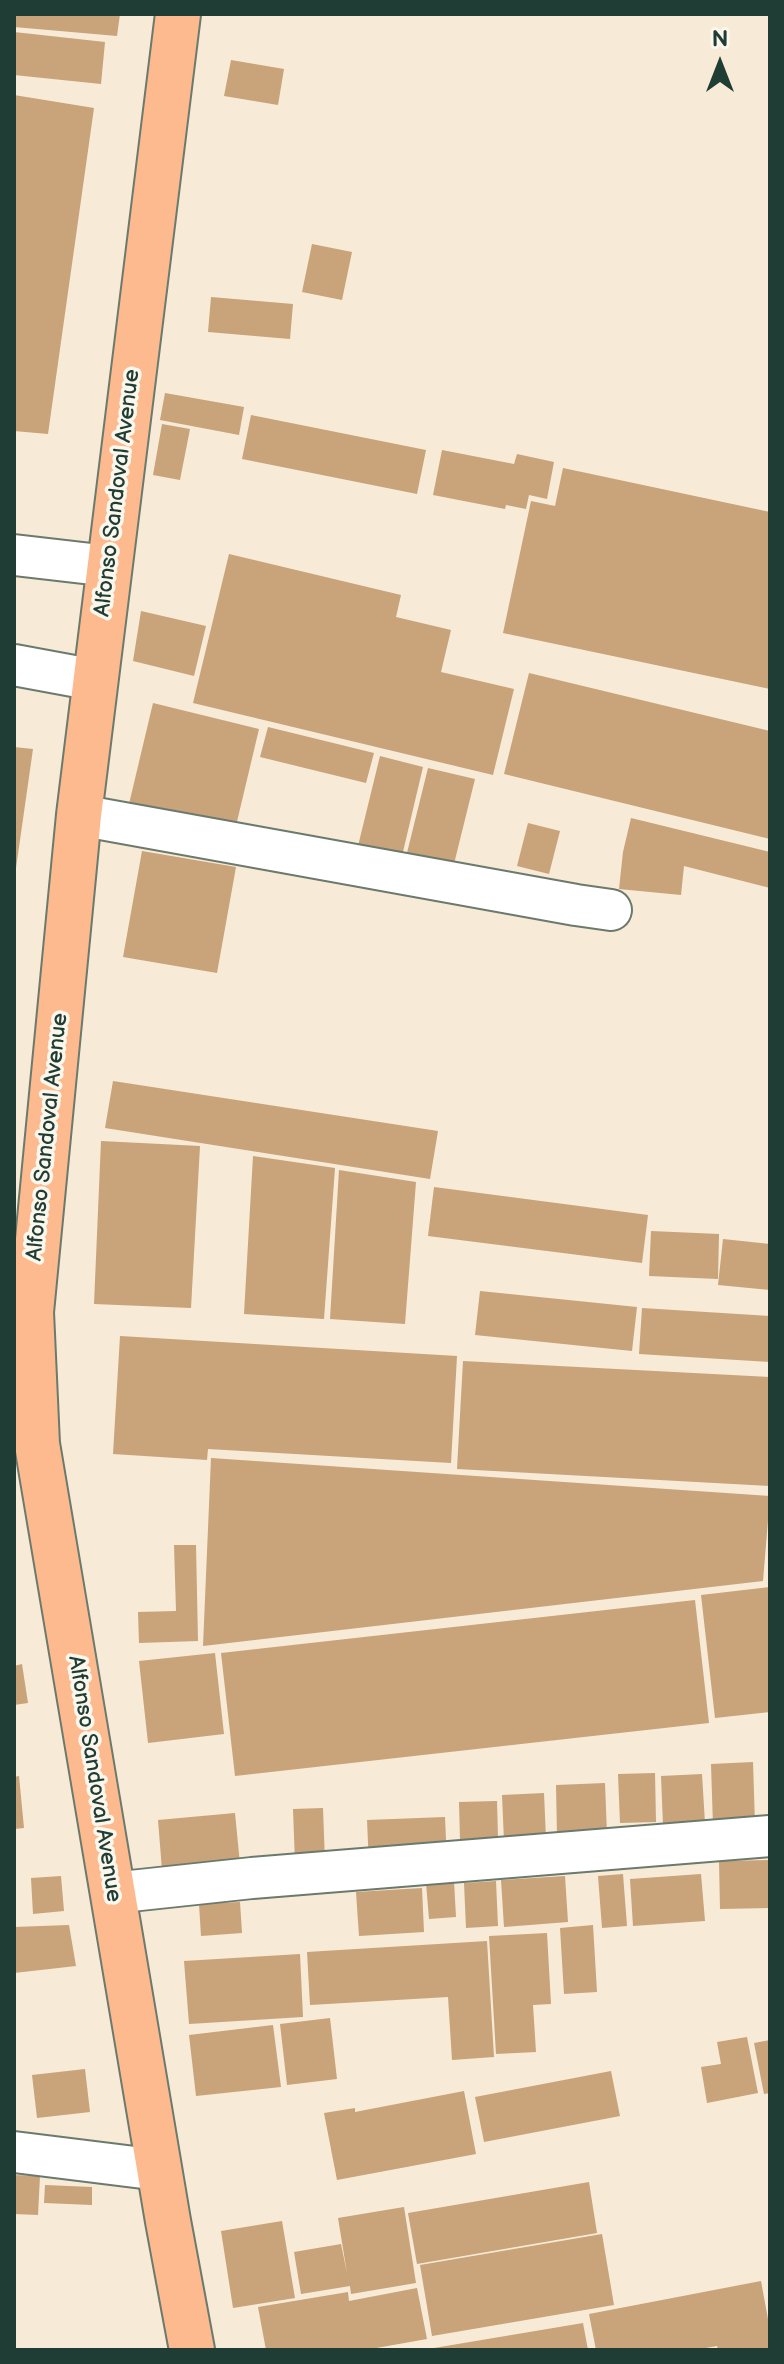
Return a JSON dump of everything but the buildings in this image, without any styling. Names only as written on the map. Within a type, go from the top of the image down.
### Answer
[{"type":"main road","name":"Alfonso Sandoval Avenue","points":[[178,14],[79,815],[31,1312],[37,1444],[192,2350]]},
{"type":"street","points":[[14,555],[109,566]]},
{"type":"street","points":[[14,665],[95,680]]},
{"type":"street","points":[[79,815],[611,910]]},
{"type":"street","points":[[112,1893],[252,1878],[770,1836]]},
{"type":"street","points":[[14,2152],[159,2170]]}]
